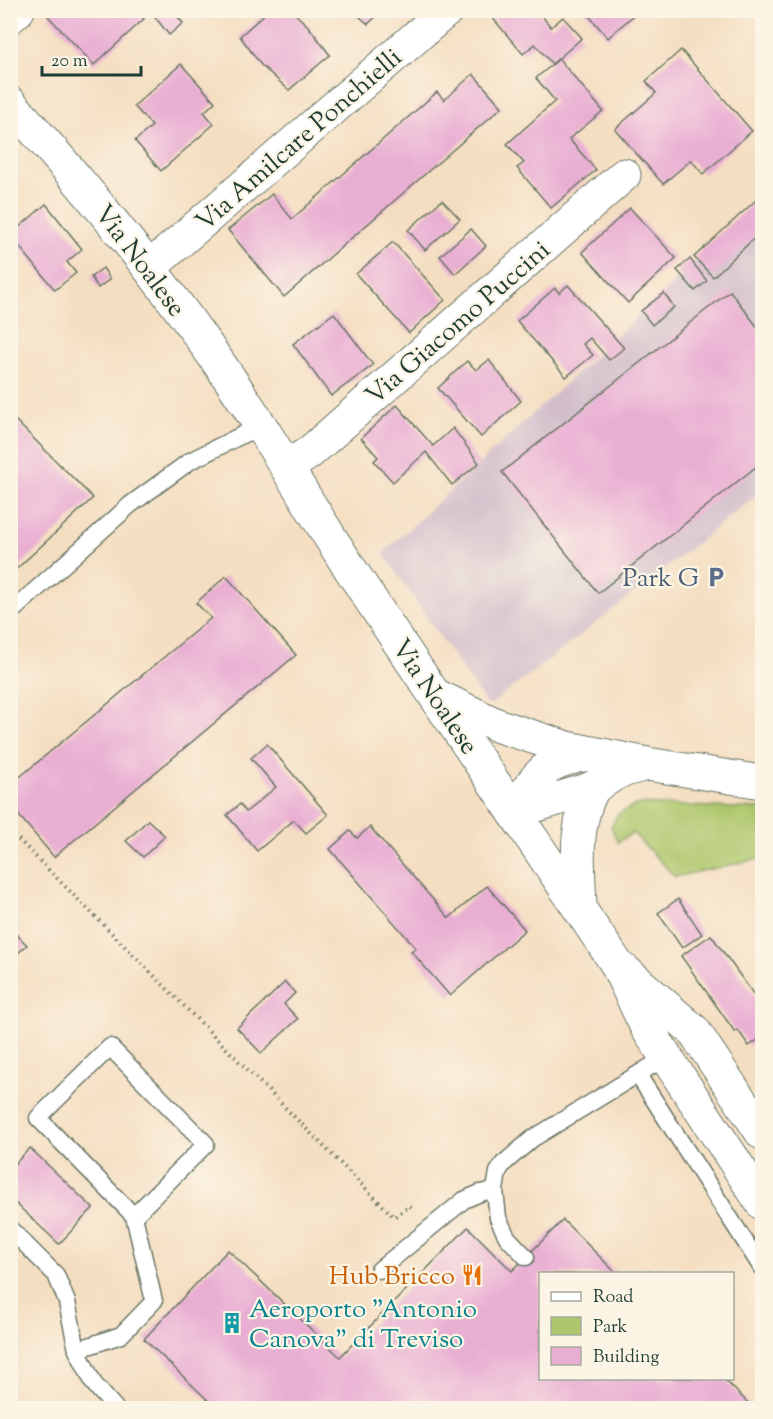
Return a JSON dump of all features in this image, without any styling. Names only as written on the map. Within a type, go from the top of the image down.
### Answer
[{"type":"street","points":[[10,17],[18,10]]},
{"type":"street","name":"Via Amilcare Ponchielli","points":[[149,268],[447,10]]},
{"type":"street","name":"Via Noalese","points":[[10,103],[69,167],[149,268],[224,371],[352,571],[616,963],[646,1028],[762,1203]]},
{"type":"street","name":"Via Giacomo Puccini","points":[[287,467],[309,453],[624,175]]},
{"type":"street","points":[[436,696],[499,726],[544,742],[647,764],[762,782]]},
{"type":"street","points":[[514,812],[532,782],[546,768],[571,758],[593,754]]},
{"type":"street","points":[[514,812],[594,787],[618,772],[647,764]]},
{"type":"street","points":[[580,909],[578,838],[582,814],[594,787]]},
{"type":"street","name":"Via Noalese","points":[[616,963],[694,1031],[762,1133]]},
{"type":"lane","points":[[10,613],[130,505],[190,461],[260,426]]},
{"type":"lane","points":[[77,1350],[121,1335],[154,1301],[134,1216],[38,1118],[110,1047],[206,1144],[134,1216]]},
{"type":"lane","points":[[526,1257],[507,1237],[501,1227],[495,1206],[498,1172],[503,1164],[532,1138],[666,1057]]},
{"type":"lane","points":[[638,1075],[762,1268]]},
{"type":"lane","points":[[379,1270],[464,1200],[495,1190]]},
{"type":"lane","points":[[10,1229],[56,1275],[67,1302],[77,1350],[94,1384],[115,1408]]},
{"type":"path","points":[[10,831],[394,1217],[410,1206],[415,1211]]},
{"type":"shaded area","points":[[762,201],[762,491],[490,705],[486,704],[383,553]]},
{"type":"green space","points":[[638,804],[762,809],[762,858],[675,877],[633,833],[618,842],[611,827],[618,814]]},
{"type":"building","points":[[54,10],[136,10],[144,19],[94,65],[48,16]]},
{"type":"building","points":[[162,10],[172,10],[183,23],[169,35],[155,17]]},
{"type":"building","points":[[269,10],[291,10],[308,26],[330,55],[289,90],[261,65],[240,36]]},
{"type":"building","points":[[352,10],[383,10],[368,24]]},
{"type":"building","points":[[486,10],[537,10],[551,27],[563,17],[582,38],[552,64],[535,44],[523,54]]},
{"type":"building","points":[[584,10],[639,10],[608,38]]},
{"type":"building","points":[[681,50],[752,131],[703,174],[691,160],[663,184],[615,129],[656,93],[646,81]]},
{"type":"building","points":[[559,59],[603,111],[569,139],[596,170],[551,208],[517,168],[524,163],[507,144],[555,101],[536,78]]},
{"type":"building","points":[[181,64],[215,102],[204,112],[214,124],[161,171],[135,141],[152,126],[134,106]]},
{"type":"building","points":[[473,74],[502,107],[284,297],[228,230],[272,194],[292,219],[437,92],[444,100]]},
{"type":"building","points":[[442,200],[460,219],[425,250],[408,230]]},
{"type":"building","points":[[756,200],[762,208],[762,231],[713,277],[694,257]]},
{"type":"building","points":[[46,204],[82,249],[67,262],[76,273],[55,290],[10,235]]},
{"type":"building","points":[[630,208],[676,258],[628,303],[582,252]]},
{"type":"building","points":[[471,229],[486,246],[455,274],[440,256]]},
{"type":"building","points":[[393,242],[445,300],[409,333],[356,274]]},
{"type":"building","points":[[690,259],[707,281],[695,291],[677,270]]},
{"type":"building","points":[[103,268],[110,279],[98,288],[91,277]]},
{"type":"building","points":[[568,285],[624,348],[609,360],[590,338],[583,344],[593,355],[566,377],[517,321],[555,288],[559,293]]},
{"type":"building","points":[[730,291],[762,333],[762,462],[598,593],[502,472]]},
{"type":"building","points":[[664,293],[674,307],[652,325],[641,311]]},
{"type":"building","points":[[334,313],[373,365],[331,396],[293,344]]},
{"type":"building","points":[[489,360],[521,401],[481,437],[438,388],[467,361],[476,370]]},
{"type":"building","points":[[397,405],[433,446],[453,428],[479,463],[452,485],[426,452],[393,482],[374,461],[378,457],[361,438]]},
{"type":"building","points":[[10,415],[93,498],[10,575]]},
{"type":"building","points":[[226,576],[296,655],[54,857],[10,805],[10,785],[211,618],[196,603]]},
{"type":"building","points":[[267,744],[328,815],[306,833],[294,820],[257,851],[227,815],[240,804],[246,812],[276,787],[251,758]]},
{"type":"building","points":[[148,820],[165,836],[143,857],[126,841]]},
{"type":"building","points":[[370,827],[449,918],[487,886],[525,930],[450,996],[411,951],[416,948],[330,849],[350,831],[357,838]]},
{"type":"building","points":[[678,899],[702,934],[682,948],[658,913]]},
{"type":"building","points":[[10,928],[27,945],[10,960]]},
{"type":"building","points":[[711,935],[762,1006],[762,1012],[756,1017],[762,1027],[762,1037],[749,1046],[738,1030],[735,1032],[681,956]]},
{"type":"building","points":[[285,982],[295,993],[284,1004],[298,1019],[261,1053],[237,1028]]},
{"type":"building","points":[[30,1148],[93,1208],[59,1244],[10,1198],[10,1169]]},
{"type":"building","name":"Aeroporto \"Antonio Canova\" di Treviso","points":[[563,1220],[615,1272],[539,1272],[539,1380],[725,1380],[753,1408],[216,1408],[144,1339],[228,1250],[340,1357],[468,1227],[512,1271]]},
{"type":"place","name":"Park G","points":[[716,577]]},
{"type":"place","name":"Hub Bricco","points":[[472,1275]]},
{"type":"place","name":"Aeroporto \"Antonio Canova\" di Treviso","points":[[232,1323]]}]
